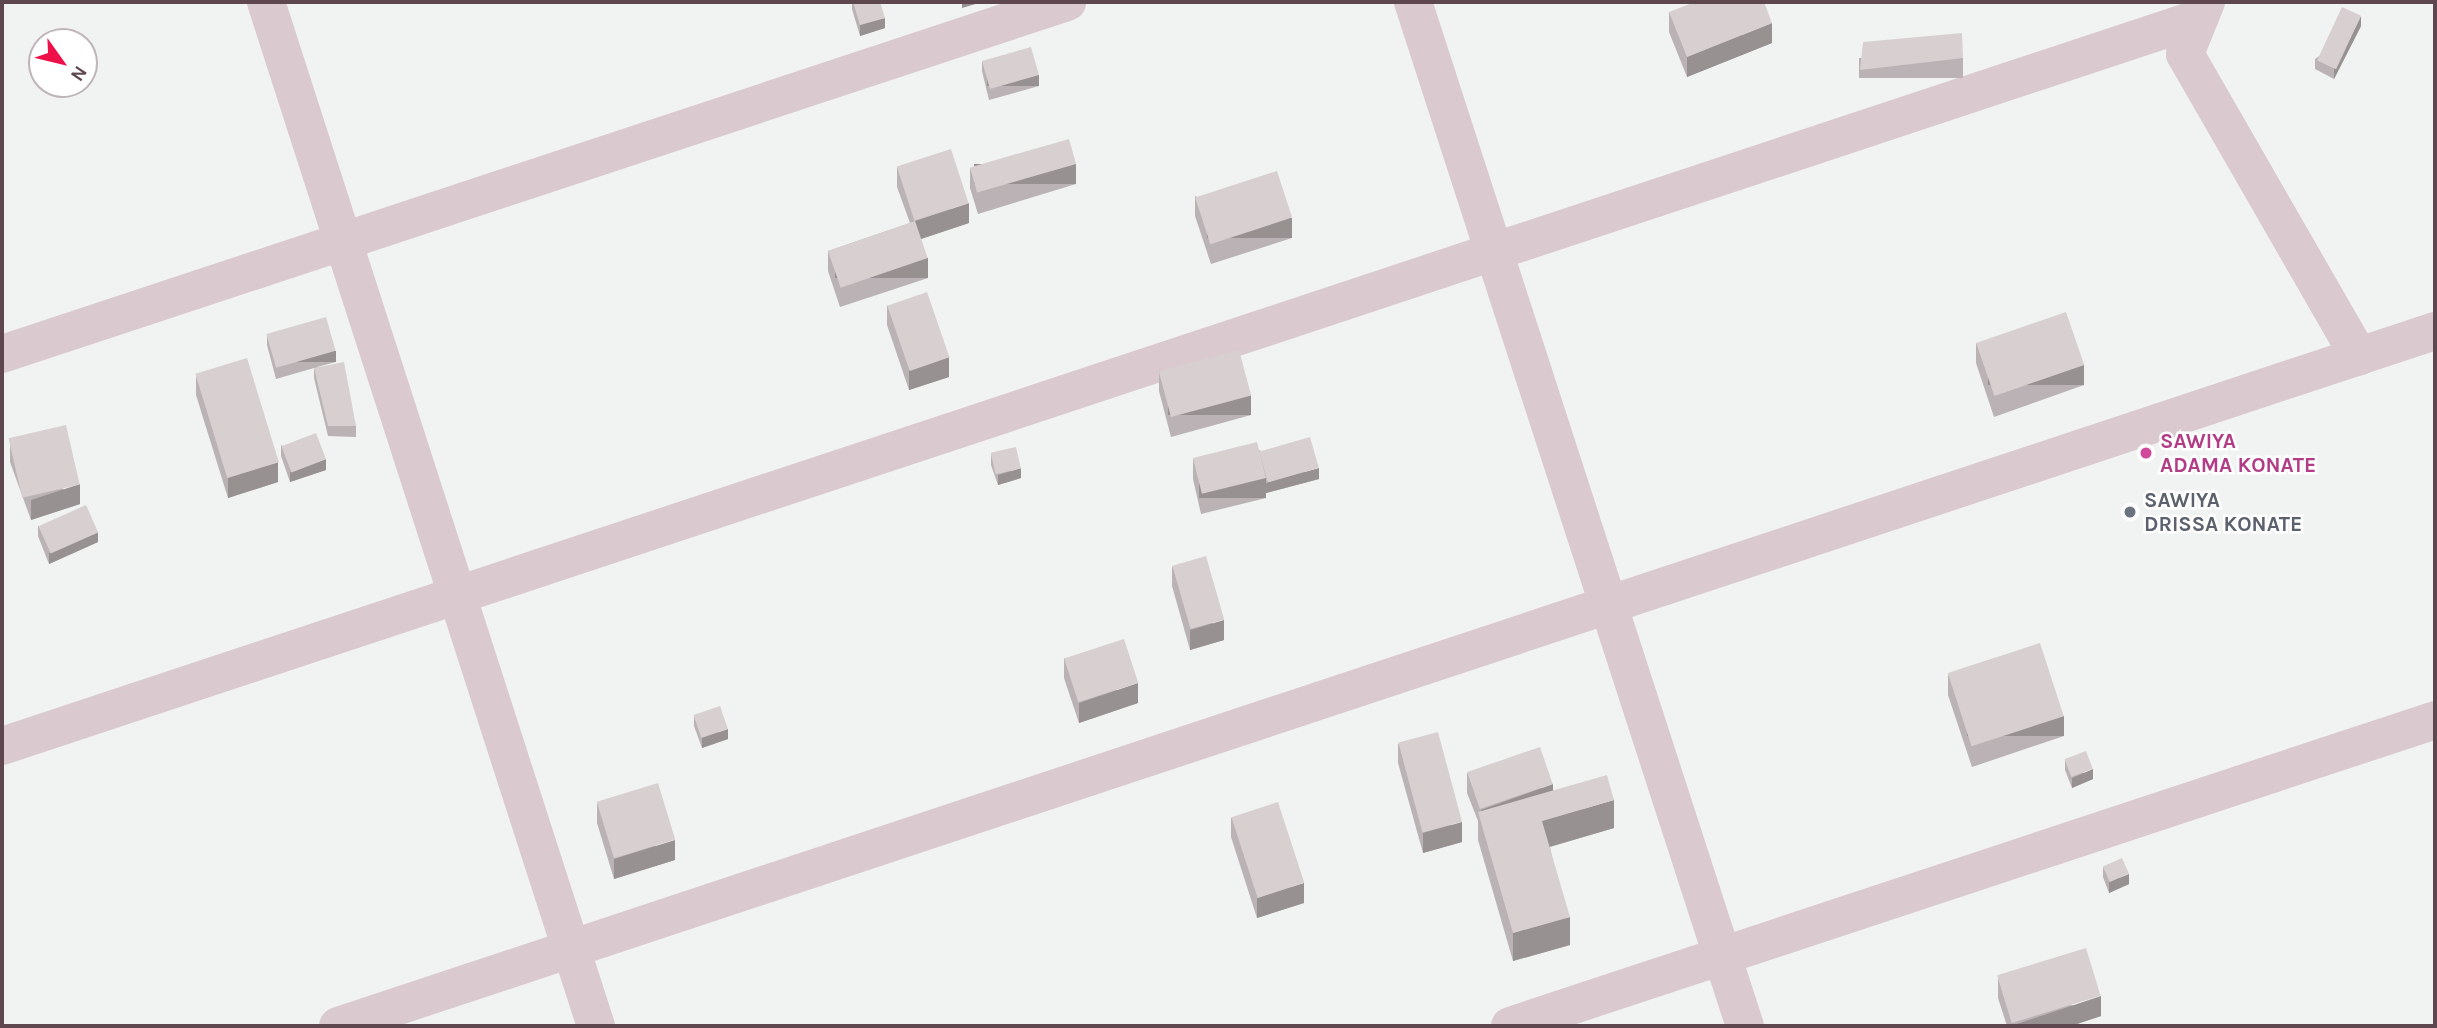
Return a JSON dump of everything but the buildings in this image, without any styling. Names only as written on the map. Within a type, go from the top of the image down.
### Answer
[{"type":"street","points":[[265,2],[596,1026]]},
{"type":"street","points":[[2,354],[1067,2]]},
{"type":"street","points":[[1413,2],[1745,1026]]},
{"type":"street","points":[[2,746],[1494,252],[2202,10]]},
{"type":"street","points":[[2202,10],[2185,54],[2359,357]]},
{"type":"street","points":[[338,1026],[2435,331]]},
{"type":"street","points":[[1510,1026],[2435,720]]},
{"type":"place","name":"SAWIYA ADAMA KONATE","points":[[2146,453]]},
{"type":"place","name":"SAWIYA DRISSA KONATE","points":[[2130,512]]}]
